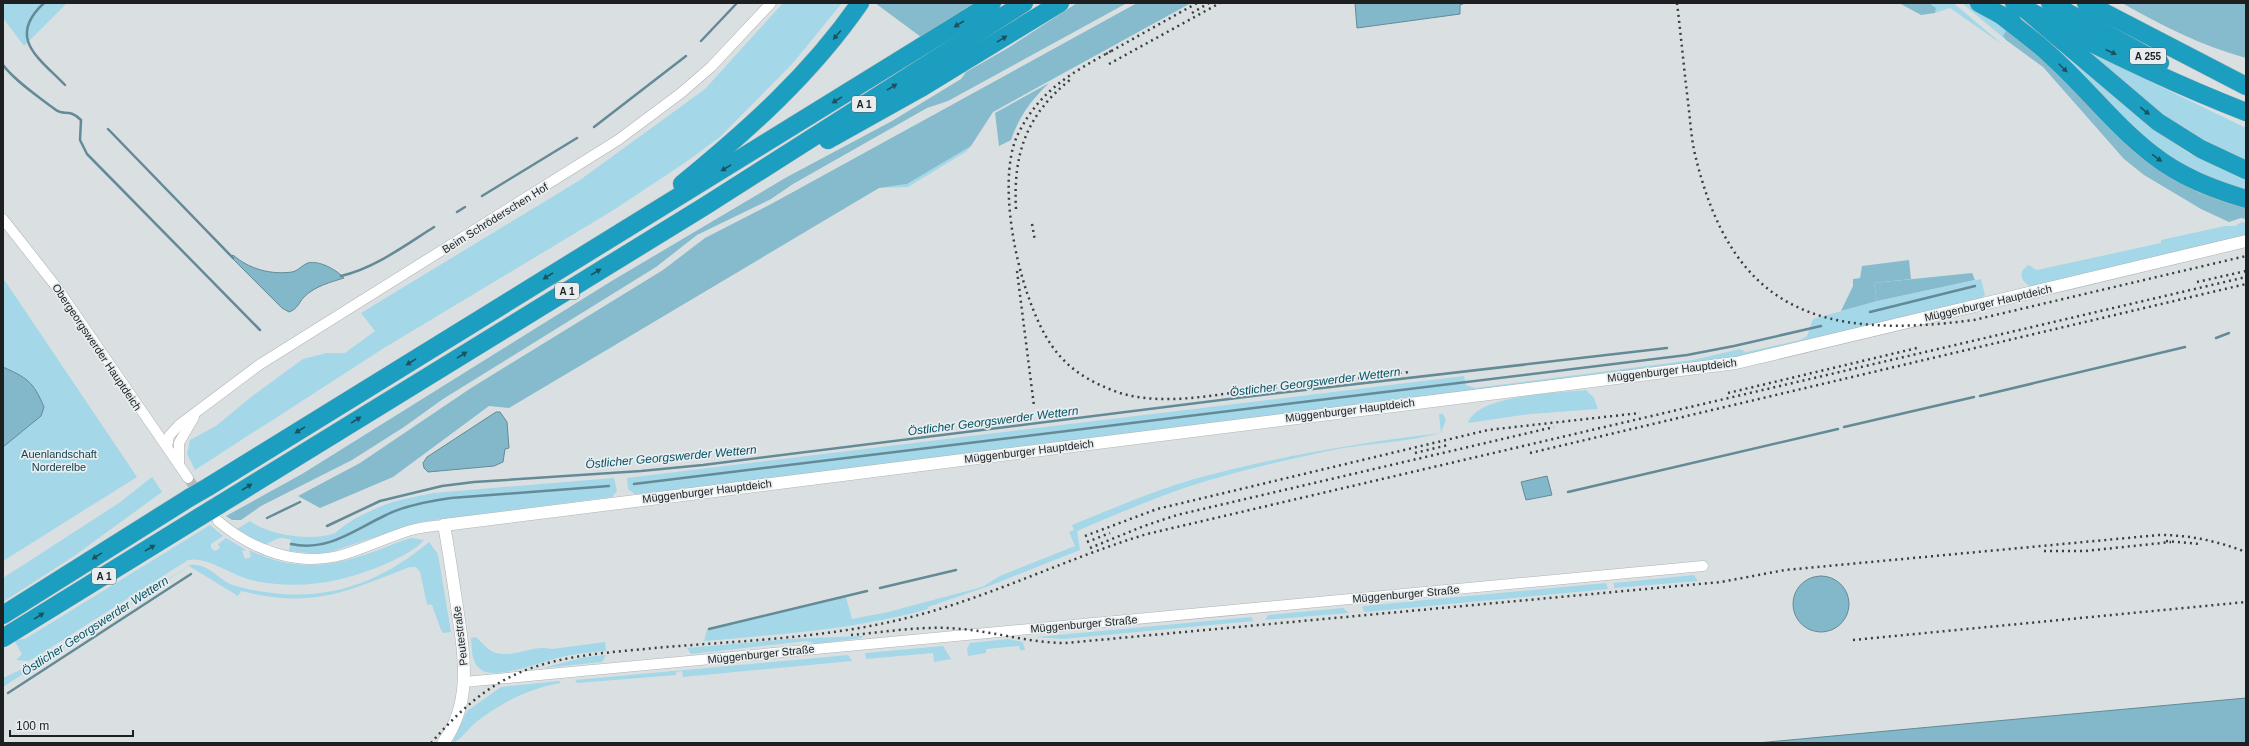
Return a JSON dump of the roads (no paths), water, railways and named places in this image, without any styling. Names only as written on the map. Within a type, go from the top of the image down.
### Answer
[{"type":"highway","name":"A 1","points":[[3,615],[640,219],[729,145],[775,103],[805,73],[844,26],[860,3]]},
{"type":"highway","points":[[640,219],[725,169],[992,3]]},
{"type":"highway","name":"A 1","points":[[4,637],[213,514],[705,206],[1024,3]]},
{"type":"highway","points":[[705,206],[848,130],[1060,3]]},
{"type":"highway","points":[[1978,3],[2014,9],[2087,41],[2211,99],[2246,111]]},
{"type":"highway","name":"A 255","points":[[2050,3],[2246,111]]},
{"type":"highway","name":"A 255","points":[[2086,3],[2190,59],[2246,86]]},
{"type":"highway","points":[[2014,9],[2115,86]]},
{"type":"highway","points":[[2014,9],[2115,86],[2158,122],[2182,139],[2221,160],[2246,170]]},
{"type":"highway","points":[[2014,9],[2048,53],[2121,127],[2153,155],[2191,179],[2246,199]]},
{"type":"highway","points":[[2190,59],[2246,74]]},
{"type":"street","name":"Beim Schröderschen Hof","points":[[167,447],[170,436],[175,428],[272,357],[618,140],[681,93],[705,72],[771,3]]},
{"type":"street","name":"Obergeorgswerder Hauptdeich","points":[[3,220],[58,289],[188,478]]},
{"type":"street","name":"Müggenburger Hauptdeich","points":[[444,525],[1736,363],[2246,241]]},
{"type":"street","name":"Beim Schröderschen Hof","points":[[179,465],[179,442],[200,409]]},
{"type":"street","points":[[213,514],[235,535],[260,548],[283,556],[308,559],[341,555],[411,530],[444,525]]},
{"type":"street","name":"Peutestraße","points":[[443,743],[452,728],[459,710],[464,682],[465,664],[444,525]]},
{"type":"street","name":"Müggenburger Straße","points":[[464,682],[1704,566]]},
{"type":"waterway","points":[[44,3],[33,15],[28,27],[27,37],[30,47],[37,56],[65,85]]},
{"type":"waterway","points":[[701,41],[737,3]]},
{"type":"waterway","points":[[594,127],[686,56]]},
{"type":"waterway","points":[[3,65],[35,95],[56,110],[59,112],[73,114],[81,120],[80,140],[87,154],[260,330]]},
{"type":"waterway","points":[[108,129],[233,258]]},
{"type":"waterway","points":[[482,196],[577,138]]},
{"type":"waterway","points":[[457,212],[465,207]]},
{"type":"waterway","points":[[341,276],[366,268],[400,249],[434,227]]},
{"type":"waterway","points":[[1870,312],[1975,286]]},
{"type":"waterway","points":[[634,484],[1687,355],[1821,326]]},
{"type":"waterway","points":[[2216,338],[2229,333]]},
{"type":"waterway","points":[[1980,396],[2185,347]]},
{"type":"waterway","name":"Östlicher Georgswerder Wettern","points":[[327,526],[380,501],[442,486],[474,482],[641,471],[703,465],[1245,397],[1667,348]]},
{"type":"waterway","points":[[1844,427],[1974,397]]},
{"type":"waterway","points":[[1568,492],[1838,429]]},
{"type":"waterway","points":[[291,544],[304,546],[329,542],[352,533],[394,512],[410,506],[434,501],[451,498],[609,486]]},
{"type":"waterway","points":[[267,518],[300,502]]},
{"type":"waterway","points":[[880,588],[956,570]]},
{"type":"waterway","name":"Östlicher Georgswerder Wettern","points":[[8,693],[191,574]]},
{"type":"waterway","points":[[709,629],[867,591]]},
{"type":"tunnel","points":[[188,478],[213,514]]},
{"type":"railway","points":[[1106,54],[1197,3]]},
{"type":"railway","points":[[1192,13],[1209,3]]},
{"type":"railway","points":[[1109,64],[1220,3]]},
{"type":"railway","points":[[1677,3],[1693,144],[1710,205],[1732,248],[1759,281],[1790,304],[1828,318],[1871,325],[1920,325],[1974,320],[2246,256]]},
{"type":"railway","points":[[1111,51],[1082,67],[1046,94],[1036,106],[1018,134],[1011,156],[1009,184],[1010,216],[1015,248],[1023,281],[1033,310],[1046,336],[1065,362],[1079,373],[1103,386],[1120,393],[1153,399],[1204,397],[1409,372]]},
{"type":"railway","points":[[1016,209],[1017,171],[1020,153],[1026,137],[1033,121],[1043,107],[1071,79]]},
{"type":"railway","points":[[1032,224],[1035,241]]},
{"type":"railway","points":[[1017,271],[1034,406]]},
{"type":"railway","points":[[2197,282],[2246,271]]},
{"type":"railway","points":[[431,743],[466,708],[495,685],[524,671],[560,660],[579,656],[655,648],[805,636],[894,621],[926,613],[990,592],[1115,544],[1147,534],[2246,277]]},
{"type":"railway","points":[[1530,453],[2246,284]]},
{"type":"railway","points":[[1728,393],[1917,348]]},
{"type":"railway","points":[[1085,536],[1157,509],[1488,430],[1640,413]]},
{"type":"railway","points":[[1090,548],[1144,526],[1177,515],[1554,427]]},
{"type":"railway","points":[[1415,453],[1448,445]]},
{"type":"railway","points":[[1087,542],[1110,533]]},
{"type":"railway","points":[[851,635],[919,628],[947,628],[974,630],[1053,643],[1066,643],[1721,582],[1785,570],[2159,535],[2203,539],[2246,552]]},
{"type":"railway","points":[[2166,541],[2200,544]]},
{"type":"railway","points":[[2044,551],[2085,551],[2171,542]]},
{"type":"railway","points":[[1853,640],[2246,602]]},
{"type":"park label","name":"Auenlandschaft Norderelbe","points":[[59,460]]}]
